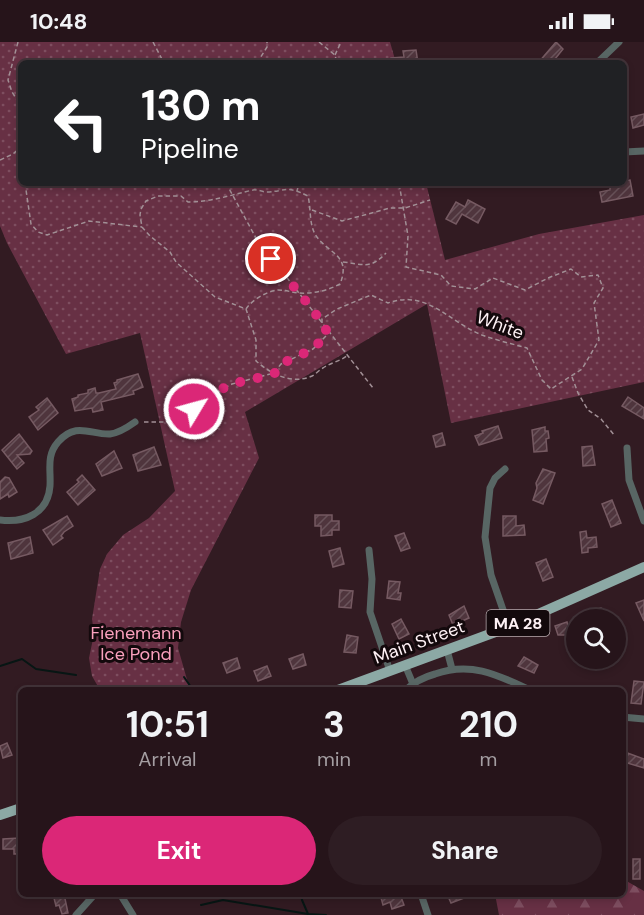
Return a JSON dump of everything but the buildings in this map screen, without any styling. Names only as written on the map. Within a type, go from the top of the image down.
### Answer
[{"type":"main road","name":"Main Street","points":[[346,687],[509,627],[644,567]]},
{"type":"main road","points":[[0,815],[18,809]]},
{"type":"street","points":[[600,60],[619,42]]},
{"type":"street","points":[[627,153],[644,152]]},
{"type":"street","points":[[0,520],[22,520],[34,515],[41,508],[50,489],[48,464],[50,456],[56,444],[63,437],[71,432],[82,430],[112,433],[135,422]]},
{"type":"street","points":[[627,448],[629,480],[644,521]]},
{"type":"street","points":[[505,469],[496,477],[490,488],[485,537],[491,574],[509,627]]},
{"type":"street","points":[[369,550],[372,579],[370,612],[390,671]]},
{"type":"street","points":[[447,650],[452,669]]},
{"type":"street","points":[[405,665],[412,684]]},
{"type":"street","points":[[409,687],[432,675],[452,669],[471,668],[484,670],[523,687]]},
{"type":"street","points":[[626,717],[644,719]]},
{"type":"street","points":[[76,915],[92,897]]},
{"type":"street","points":[[122,897],[133,915]]},
{"type":"street","points":[[422,897],[428,915]]},
{"type":"path","points":[[18,42],[8,80],[18,101]]},
{"type":"path","points":[[153,42],[162,60]]},
{"type":"path","points":[[259,60],[267,47],[267,42]]},
{"type":"path","points":[[319,42],[335,55],[336,60]]},
{"type":"path","points":[[335,55],[341,42]]},
{"type":"path","points":[[0,160],[18,150]]},
{"type":"path","points":[[25,186],[31,224],[38,232],[47,235],[89,221],[142,227],[215,297],[246,309]]},
{"type":"path","points":[[227,186],[256,238],[373,388]]},
{"type":"path","points":[[297,190],[298,186]]},
{"type":"path","name":"White","points":[[322,323],[322,319],[337,309],[371,295],[388,303],[400,298],[432,304],[480,334],[527,348],[542,380],[551,389],[582,369],[599,340],[594,303],[603,288],[598,275],[581,277],[571,269],[525,290],[493,278],[475,290],[451,286],[441,276],[406,267],[408,236],[399,186]]},
{"type":"path","points":[[142,227],[141,209],[146,201],[158,196],[181,196],[188,202],[200,202],[220,200],[231,194],[255,189],[266,192],[285,188],[297,190],[308,196],[314,231],[321,242],[342,262],[344,273],[340,284],[329,290],[298,293],[277,290],[251,301],[246,309],[256,340],[256,361],[274,374],[298,380],[313,376],[322,368],[348,355]]},
{"type":"path","points":[[311,209],[342,221],[430,200]]},
{"type":"path","points":[[342,262],[363,266],[373,264],[386,253]]},
{"type":"path","points":[[135,422],[166,422],[175,419],[232,384],[274,374],[281,364],[313,349],[328,333]]},
{"type":"path","points":[[572,376],[578,393],[588,410],[601,419],[615,436]]},
{"type":"green space","name":"Fienemann Ice Pond","points":[[0,42],[390,42],[395,60],[18,60],[18,186],[427,186],[445,260],[539,234],[644,215],[644,382],[451,423],[427,304],[245,412],[259,458],[191,590],[181,622],[178,648],[189,687],[98,687],[92,676],[89,658],[94,634],[92,619],[100,569],[107,554],[123,535],[149,518],[175,491],[140,333],[66,354],[0,226]]},
{"type":"green space","points":[[626,881],[644,891],[644,915],[499,915],[496,897],[626,897]]},
{"type":"waterway","points":[[0,666],[22,659],[36,669],[76,675]]},
{"type":"waterway","points":[[184,677],[191,687]]},
{"type":"waterway","points":[[302,897],[308,914]]},
{"type":"waterway","points":[[201,905],[223,900],[326,915]]},
{"type":"route","points":[[194,409],[232,384],[274,374],[281,364],[303,356],[328,333],[313,310],[271,259]]}]
